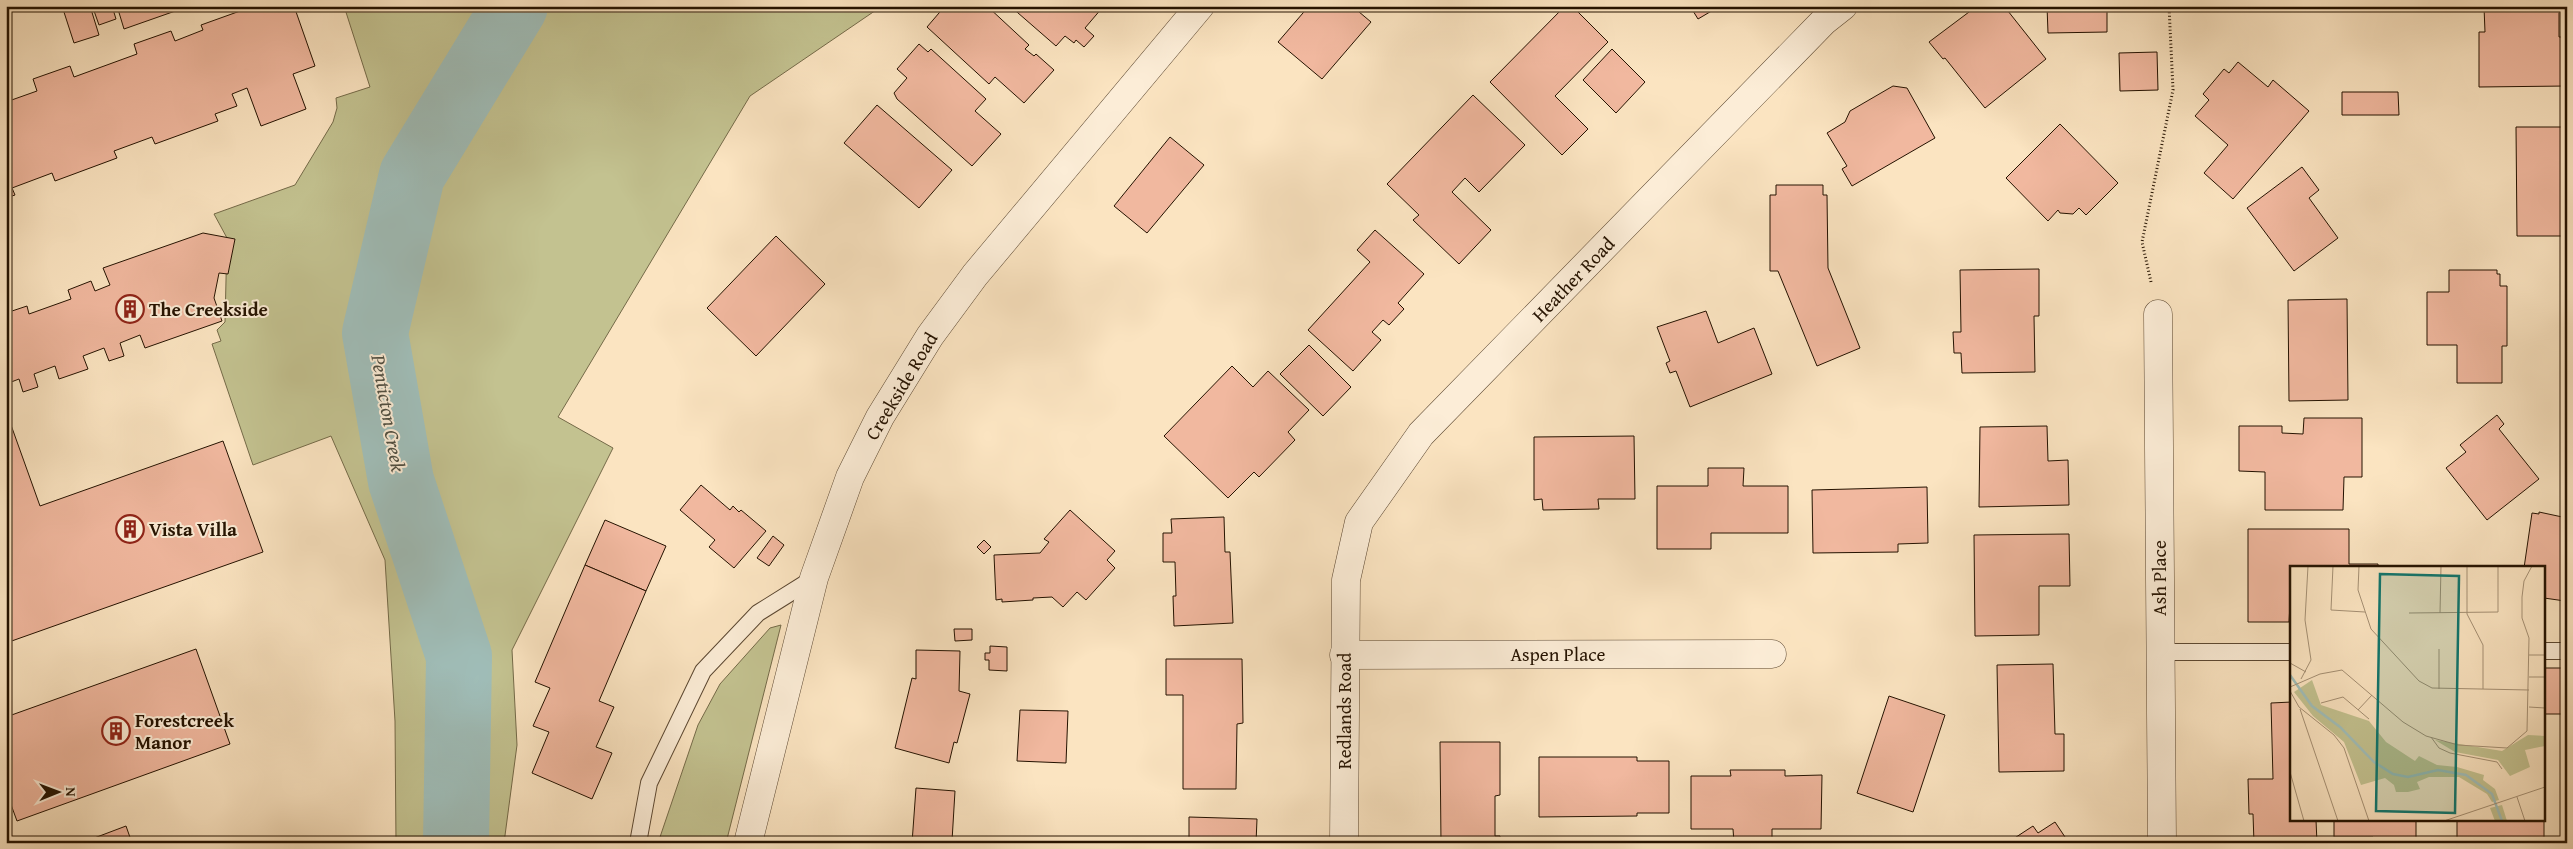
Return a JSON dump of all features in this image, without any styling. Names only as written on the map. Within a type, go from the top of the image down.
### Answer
[{"type":"street","name":"Creekside Road","points":[[748,843],[814,578],[850,478],[880,417],[930,336],[975,274],[1200,6]]},
{"type":"street","name":"Heather Road","points":[[1346,580],[1359,522],[1421,434],[1824,20],[1843,6]]},
{"type":"street","name":"Ash Place","points":[[2158,314],[2159,652],[2162,843]]},
{"type":"street","name":"Redlands Road","points":[[1344,843],[1346,580]]},
{"type":"street","name":"Aspen Place","points":[[1344,655],[1772,654]]},
{"type":"lane","points":[[638,843],[649,783],[703,671],[758,613],[814,578]]},
{"type":"lane","points":[[2546,651],[2567,651]]},
{"type":"lane","points":[[2159,652],[2290,652]]},
{"type":"path","points":[[2158,314],[2142,242],[2172,90],[2169,6]]},
{"type":"shaded area","points":[[344,6],[882,6],[750,96],[558,417],[613,448],[512,650],[517,745],[504,843],[396,843],[395,721],[385,560],[331,436],[253,465],[212,344],[221,341],[217,330],[225,322],[227,238],[214,214],[295,185],[333,122],[337,108],[336,98],[370,87]]},
{"type":"shaded area","points":[[781,625],[726,843],[658,843],[698,725],[720,684],[770,628]]},
{"type":"building","points":[[62,6],[90,6],[99,35],[74,43]]},
{"type":"building","points":[[112,6],[116,19],[99,25],[93,8]]},
{"type":"building","points":[[117,6],[180,6],[181,9],[124,29]]},
{"type":"building","points":[[254,6],[294,6],[315,66],[293,74],[306,109],[261,126],[247,88],[232,94],[237,106],[215,114],[218,121],[155,144],[152,137],[114,151],[117,158],[55,181],[52,173],[12,188],[15,195],[6,198],[6,102],[37,91],[33,79],[70,66],[74,77],[137,54],[134,44],[171,31],[175,41],[203,30],[201,25]]},
{"type":"building","points":[[945,6],[987,6],[1029,45],[1025,49],[1034,56],[1036,54],[1054,70],[1024,103],[995,77],[989,84],[927,27]]},
{"type":"building","points":[[1010,6],[1100,6],[1102,8],[1085,28],[1094,36],[1084,47],[1076,40],[1074,43],[1065,36],[1056,46]]},
{"type":"building","points":[[1309,6],[1352,6],[1371,22],[1322,79],[1278,42]]},
{"type":"building","points":[[1565,6],[1572,6],[1608,42],[1555,96],[1588,129],[1562,155],[1490,82]]},
{"type":"building","points":[[1690,6],[1720,6],[1698,19]]},
{"type":"building","points":[[1977,6],[2004,6],[2046,59],[1985,108],[1945,58],[1943,59],[1929,42]]},
{"type":"building","points":[[2047,6],[2107,6],[2107,32],[2048,33]]},
{"type":"building","points":[[2559,6],[2559,37],[2567,37],[2567,86],[2479,87],[2479,32],[2485,32],[2484,7]]},
{"type":"building","points":[[919,44],[928,52],[931,49],[986,99],[975,111],[1001,134],[972,166],[897,99],[894,93],[907,78],[897,69]]},
{"type":"building","points":[[1612,49],[1645,82],[1616,113],[1583,80]]},
{"type":"building","points":[[2157,52],[2158,90],[2120,91],[2119,53]]},
{"type":"building","points":[[2238,62],[2268,87],[2273,80],[2309,111],[2233,199],[2204,173],[2228,145],[2195,116],[2209,100],[2203,94],[2224,69],[2229,73]]},
{"type":"building","points":[[1893,86],[1907,88],[1935,138],[1852,186],[1842,169],[1847,166],[1827,133],[1845,122],[1850,111]]},
{"type":"building","points":[[2342,92],[2398,92],[2399,115],[2342,115]]},
{"type":"building","points":[[1473,95],[1525,145],[1479,192],[1465,178],[1452,192],[1491,230],[1459,264],[1413,220],[1419,215],[1387,184]]},
{"type":"building","points":[[877,105],[952,170],[919,208],[844,143]]},
{"type":"building","points":[[2060,124],[2118,183],[2086,215],[2079,208],[2073,214],[2060,213],[2058,210],[2048,221],[2006,178]]},
{"type":"building","points":[[2516,127],[2567,127],[2567,236],[2517,236]]},
{"type":"building","points":[[1170,137],[1204,165],[1147,233],[1114,206]]},
{"type":"building","points":[[2302,167],[2319,190],[2309,198],[2338,238],[2294,271],[2247,208]]},
{"type":"building","points":[[1776,185],[1823,185],[1823,195],[1827,195],[1828,268],[1860,348],[1817,366],[1778,271],[1770,271],[1770,195],[1776,195]]},
{"type":"building","points":[[1375,230],[1424,274],[1398,303],[1404,309],[1389,325],[1383,320],[1372,332],[1381,340],[1353,371],[1308,330],[1370,262],[1357,250]]},
{"type":"building","name":"The Creekside","points":[[203,233],[235,239],[228,274],[219,273],[214,298],[222,321],[145,348],[140,335],[120,343],[124,356],[109,361],[104,348],[83,356],[88,369],[59,379],[55,366],[34,374],[38,387],[23,392],[19,379],[6,384],[6,313],[27,306],[29,314],[71,299],[68,290],[91,281],[95,291],[110,285],[103,268]]},
{"type":"building","points":[[776,236],[825,284],[756,356],[707,308]]},
{"type":"building","points":[[2039,269],[2039,316],[2034,316],[2035,372],[1962,373],[1961,353],[1954,353],[1953,332],[1961,332],[1960,270]]},
{"type":"building","points":[[2449,270],[2497,270],[2497,274],[2500,274],[2500,286],[2507,286],[2507,346],[2502,346],[2502,383],[2457,383],[2457,345],[2427,345],[2427,292],[2449,292]]},
{"type":"building","points":[[2347,299],[2348,400],[2289,401],[2288,300]]},
{"type":"building","points":[[1706,311],[1718,343],[1754,328],[1772,374],[1690,407],[1676,371],[1670,373],[1666,363],[1670,361],[1657,327]]},
{"type":"building","points":[[1309,345],[1351,387],[1323,416],[1280,374]]},
{"type":"building","points":[[1232,366],[1253,387],[1268,371],[1309,410],[1288,432],[1295,440],[1259,477],[1254,472],[1228,498],[1164,436]]},
{"type":"building","points":[[2497,415],[2504,424],[2499,429],[2539,479],[2487,520],[2446,468],[2466,452],[2460,445]]},
{"type":"building","points":[[2304,418],[2362,418],[2362,477],[2344,477],[2343,510],[2265,510],[2265,472],[2239,471],[2239,426],[2282,426],[2282,433],[2303,434]]},
{"type":"building","name":"Vista Villa","points":[[11,425],[40,506],[223,441],[263,552],[6,643],[6,426]]},
{"type":"building","points":[[2047,426],[2048,461],[2068,460],[2069,505],[1979,507],[1980,427]]},
{"type":"building","points":[[1634,436],[1635,499],[1598,499],[1599,509],[1543,510],[1542,499],[1534,500],[1534,437]]},
{"type":"building","points":[[1708,468],[1744,468],[1743,486],[1788,486],[1788,533],[1711,533],[1711,549],[1657,549],[1657,486],[1708,486]]},
{"type":"building","points":[[701,485],[730,510],[733,506],[739,512],[741,510],[766,531],[734,568],[709,547],[715,540],[680,510]]},
{"type":"building","points":[[1927,487],[1928,543],[1898,544],[1898,552],[1813,553],[1812,490]]},
{"type":"building","points":[[1070,510],[1115,551],[1107,560],[1115,568],[1086,600],[1077,592],[1063,607],[1052,597],[1002,602],[1002,599],[996,600],[994,555],[1040,553],[1049,542],[1044,539]]},
{"type":"building","points":[[2539,512],[2567,518],[2565,601],[2546,598],[2546,566],[2524,566],[2532,513],[2539,514]]},
{"type":"building","points":[[1224,517],[1225,552],[1230,552],[1233,623],[1174,626],[1173,596],[1176,596],[1175,562],[1163,562],[1163,533],[1172,533],[1171,519]]},
{"type":"building","points":[[605,520],[666,546],[646,591],[585,565]]},
{"type":"building","points":[[2248,529],[2349,529],[2349,564],[2378,564],[2378,566],[2290,566],[2289,622],[2248,622]]},
{"type":"building","points":[[2069,534],[2070,586],[2039,586],[2039,635],[1975,636],[1974,535]]},
{"type":"building","points":[[773,536],[784,545],[769,566],[757,558]]},
{"type":"building","points":[[984,540],[991,547],[984,554],[977,547]]},
{"type":"building","points":[[585,565],[646,591],[599,701],[614,707],[596,747],[612,753],[592,799],[532,773],[549,732],[533,726],[550,688],[535,682]]},
{"type":"building","points":[[954,629],[972,629],[972,640],[955,641]]},
{"type":"building","points":[[990,646],[1007,647],[1007,671],[989,670],[989,660],[985,660],[985,653],[990,653]]},
{"type":"building","name":"Forestcreek Manor","points":[[196,649],[230,744],[17,821],[6,791],[6,717]]},
{"type":"building","points":[[916,650],[960,651],[959,691],[970,694],[957,743],[954,742],[949,763],[895,748],[912,678],[916,679]]},
{"type":"building","points":[[1166,659],[1242,659],[1243,723],[1237,724],[1236,789],[1183,789],[1183,695],[1166,695]]},
{"type":"building","points":[[2053,664],[2055,734],[2064,734],[2064,771],[1999,772],[1997,665]]},
{"type":"building","points":[[2546,668],[2562,668],[2562,714],[2546,714]]},
{"type":"building","points":[[1889,696],[1945,715],[1913,812],[1857,793]]},
{"type":"building","points":[[2290,702],[2290,822],[2316,822],[2317,843],[2254,843],[2253,814],[2249,814],[2248,779],[2273,779],[2271,703]]},
{"type":"building","points":[[1020,710],[1068,711],[1066,763],[1017,761]]},
{"type":"building","points":[[1440,742],[1500,742],[1500,795],[1495,796],[1495,836],[1500,836],[1500,843],[1441,843]]},
{"type":"building","points":[[1539,757],[1637,757],[1637,761],[1669,761],[1669,813],[1637,813],[1637,816],[1539,817]]},
{"type":"building","points":[[1730,770],[1785,770],[1785,776],[1822,775],[1821,829],[1772,829],[1772,843],[1734,843],[1733,829],[1691,829],[1691,776],[1731,776]]},
{"type":"building","points":[[916,788],[955,791],[952,841],[982,843],[912,843]]},
{"type":"building","points":[[1189,817],[1257,819],[1256,843],[1189,843]]},
{"type":"building","points":[[2055,822],[2069,843],[2007,843],[2033,826],[2038,833]]},
{"type":"building","points":[[2334,822],[2416,822],[2416,843],[2373,843],[2373,837],[2334,837]]},
{"type":"building","points":[[2457,822],[2544,822],[2544,843],[2457,841]]},
{"type":"building","points":[[126,826],[132,843],[81,843]]},
{"type":"waterway","name":"Penticton Creek","points":[[456,843],[459,656],[401,481],[375,333],[412,175],[515,6]]},
{"type":"place","name":"The Creekside","points":[[130,309]]},
{"type":"place","name":"Vista Villa","points":[[130,529]]},
{"type":"place","name":"Forestcreek Manor","points":[[116,731]]}]
